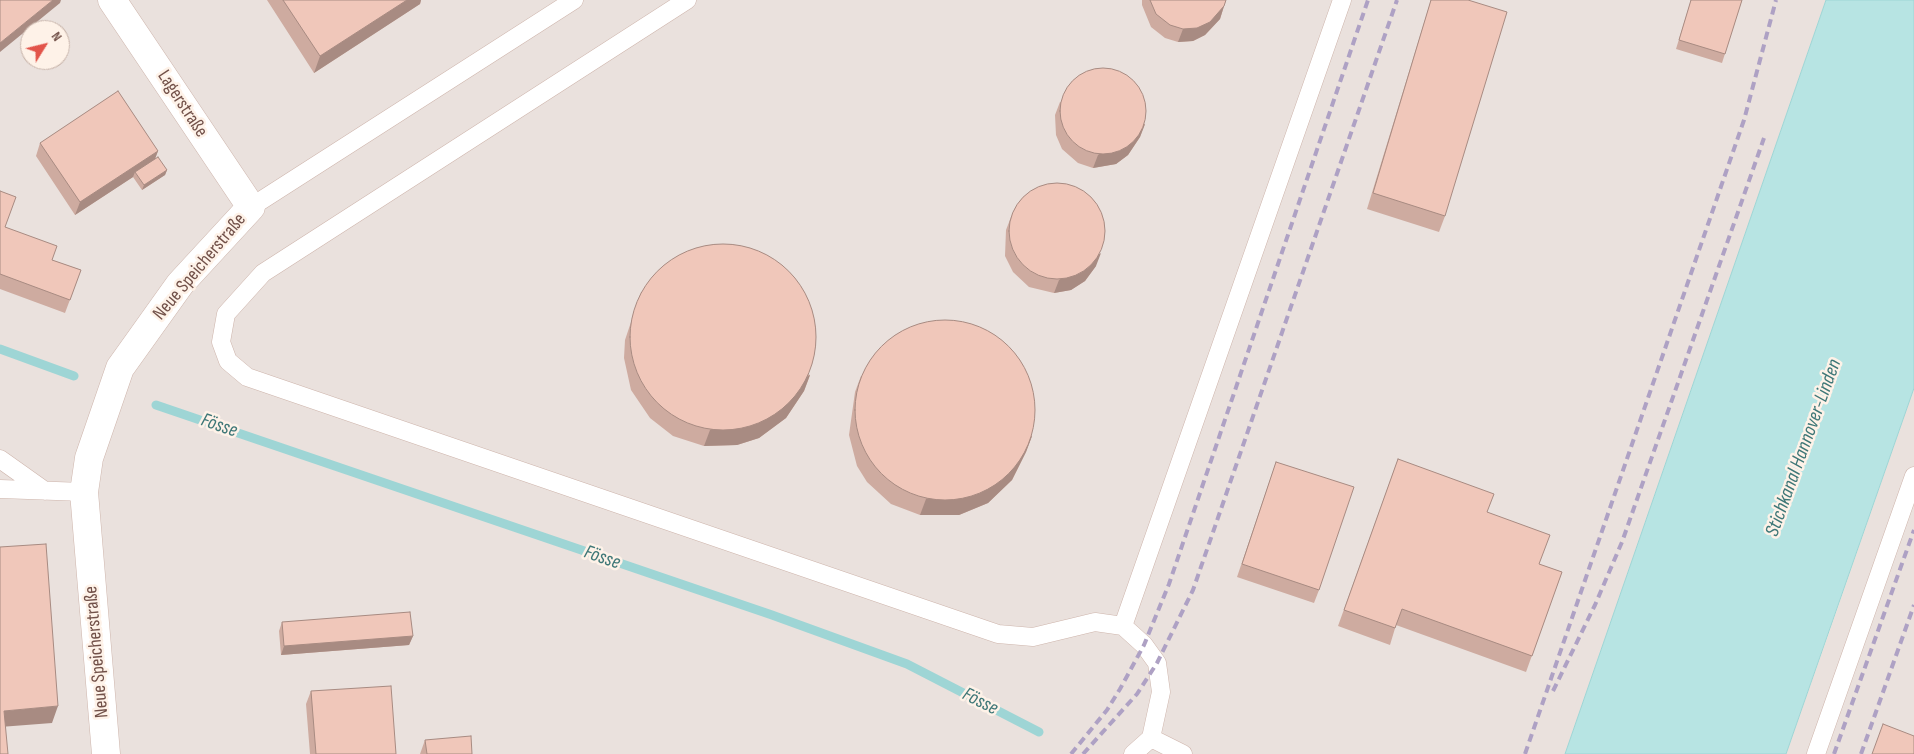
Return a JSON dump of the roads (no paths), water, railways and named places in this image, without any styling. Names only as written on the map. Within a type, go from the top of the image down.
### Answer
[{"type":"street","name":"Lagerstraße","points":[[112,0],[251,207]]},
{"type":"street","name":"Neue Speicherstraße","points":[[106,754],[84,492],[89,458],[120,368],[180,284],[251,207]]},
{"type":"lane","name":"Neue Speicherstraße","points":[[251,207],[574,0]]},
{"type":"lane","points":[[687,0],[262,273],[226,314],[221,342],[228,361],[246,377],[998,634],[1033,637],[1095,622],[1123,626],[1144,645],[1157,663],[1161,692],[1151,738],[1134,754]]},
{"type":"lane","points":[[1123,626],[1342,0]]},
{"type":"lane","points":[[0,460],[46,491]]},
{"type":"lane","points":[[1816,754],[1914,476]]},
{"type":"lane","points":[[0,489],[84,492]]},
{"type":"lane","points":[[1151,738],[1183,754]]},
{"type":"water","name":"Stichkanal Hannover-Linden","points":[[1826,0],[1914,0],[1914,388],[1786,754],[1565,754]]},
{"type":"waterway","name":"Fösse","points":[[0,349],[74,376]]},
{"type":"waterway","name":"Fösse","points":[[156,405],[772,615],[907,664],[1039,732]]},
{"type":"railway","points":[[1071,754],[1107,710],[1120,689],[1144,645],[1169,584],[1368,0]]},
{"type":"railway","points":[[1083,754],[1137,694],[1157,663],[1193,590],[1397,0]]},
{"type":"railway","points":[[1525,754],[1744,120],[1776,0]]},
{"type":"railway","points":[[1553,691],[1595,605],[1622,542],[1764,138]]},
{"type":"railway","points":[[1834,754],[1914,530]]},
{"type":"railway","points":[[1861,754],[1914,605]]}]
